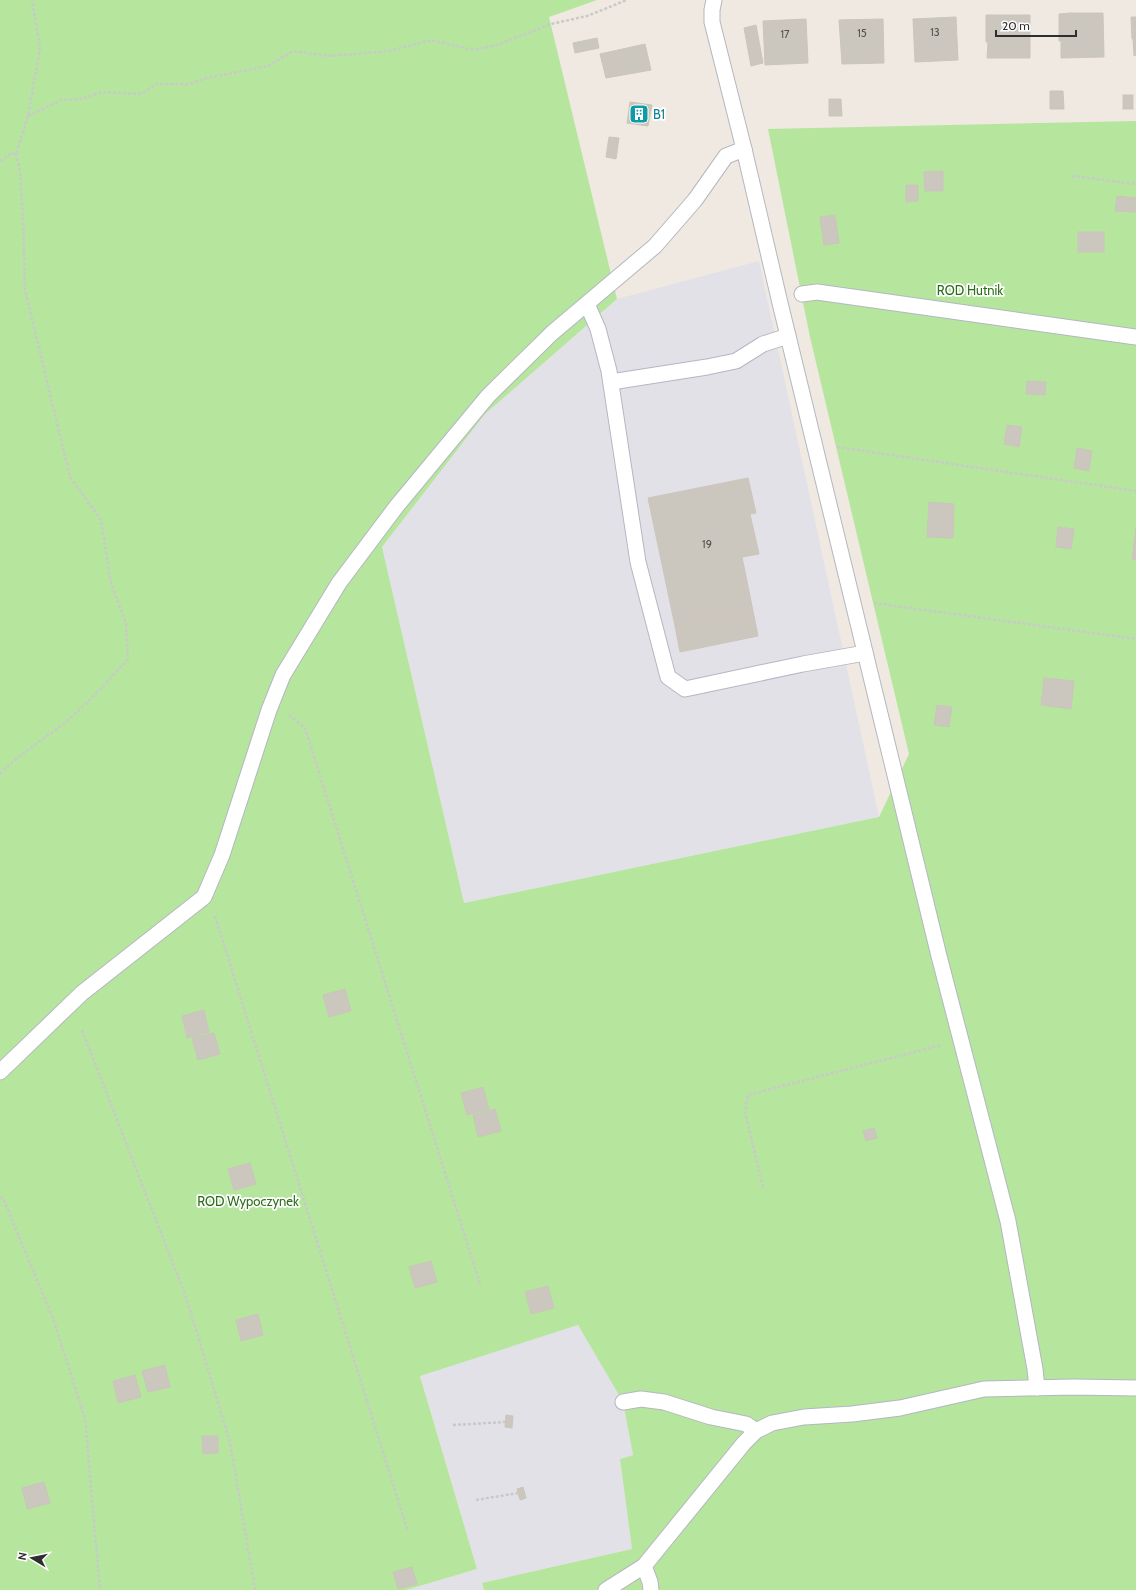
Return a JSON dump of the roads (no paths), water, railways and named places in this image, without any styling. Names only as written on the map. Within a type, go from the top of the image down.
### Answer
[{"type":"lane","points":[[714,0],[712,22],[865,653],[961,1040],[1008,1221],[1037,1388]]},
{"type":"lane","points":[[0,1072],[82,993],[204,897],[222,854],[269,710],[283,675],[339,582],[396,507],[488,396],[552,333],[655,246],[695,200],[726,156],[744,149]]},
{"type":"lane","points":[[802,294],[817,292],[1136,336]]},
{"type":"lane","points":[[587,304],[598,329],[611,382],[638,562],[668,677],[685,689],[803,664],[865,653]]},
{"type":"lane","points":[[611,382],[736,361],[764,344],[788,336]]},
{"type":"lane","points":[[606,1590],[644,1566],[744,1443],[756,1431],[772,1423],[804,1417],[852,1414],[900,1408],[984,1390],[1073,1387],[1136,1388]]},
{"type":"lane","points":[[623,1402],[641,1399],[664,1402],[711,1417],[746,1424],[756,1431]]},
{"type":"lane","points":[[644,1566],[650,1582],[651,1590]]},
{"type":"place","name":"B1","points":[[639,114]]},
{"type":"park label","name":"ROD Hutnik","points":[[970,290]]},
{"type":"park label","name":"ROD Wypoczynek","points":[[248,1201]]}]
